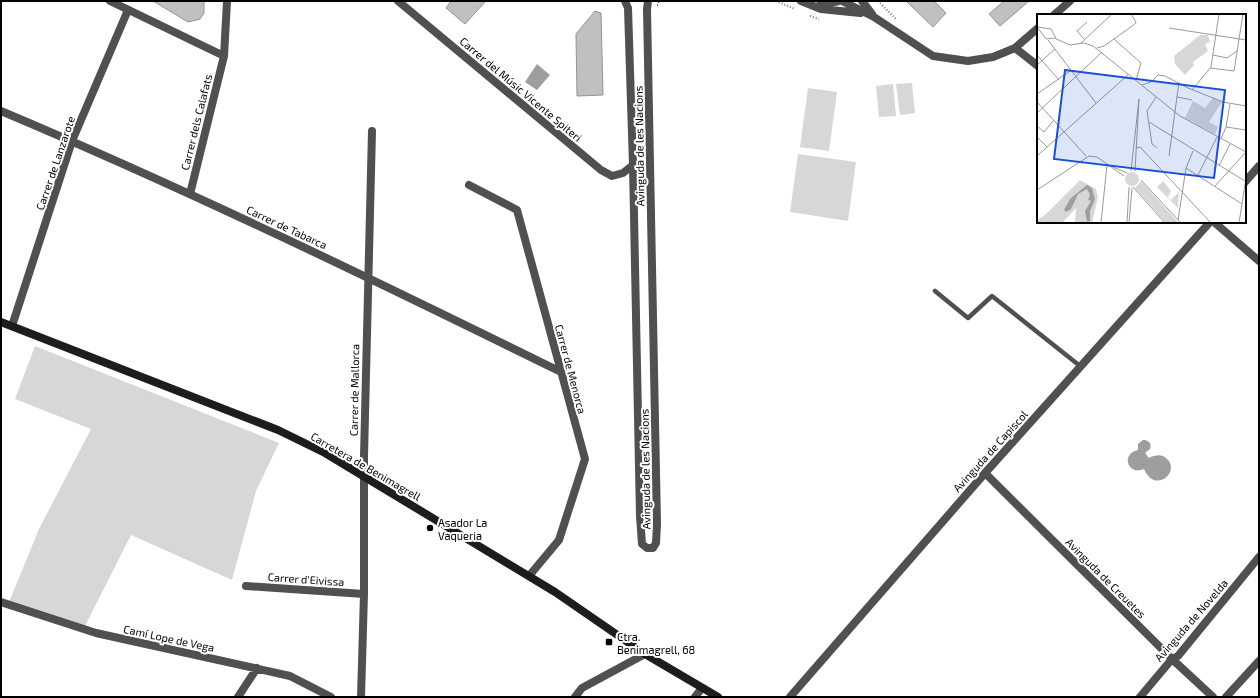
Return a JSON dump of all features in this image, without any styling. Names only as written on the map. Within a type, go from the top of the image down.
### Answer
[{"type":"street","points":[[110,1],[224,56]]},
{"type":"street","name":"Carrer dels Calafats","points":[[190,194],[224,56],[227,1]]},
{"type":"street","name":"Carrer del Músic Vicente Spiteri","points":[[398,1],[601,170],[612,176],[623,173],[633,165]]},
{"type":"street","name":"Avinguda de les Nacions","points":[[625,1],[628,8],[633,165],[640,516],[642,544],[647,548],[653,548],[656,543],[657,524],[648,1]]},
{"type":"street","points":[[801,1],[817,7],[855,11],[874,17]]},
{"type":"street","points":[[817,7],[841,1],[874,17],[933,56],[968,61],[993,57],[1015,48],[1037,29]]},
{"type":"street","points":[[862,1],[874,17]]},
{"type":"street","points":[[1055,14],[1070,1]]},
{"type":"street","name":"Carrer de Lanzarote","points":[[12,326],[72,141],[128,10]]},
{"type":"street","points":[[1015,48],[1037,65]]},
{"type":"street","name":"Carrer de Tabarca","points":[[1,111],[190,194],[368,277],[561,372]]},
{"type":"street","name":"Carrer de Mallorca","points":[[361,697],[364,594],[364,456],[372,131]]},
{"type":"street","points":[[1246,181],[1259,166]]},
{"type":"street","name":"Carrer de Menorca","points":[[469,184],[517,210],[585,459],[559,540],[529,576]]},
{"type":"street","name":"Avinguda de Capiscol","points":[[790,697],[985,473],[1209,223]]},
{"type":"street","points":[[1215,223],[1259,261]]},
{"type":"street","name":"Carretera de Benimagrell","points":[[1,322],[278,430],[325,453],[555,592],[645,654],[718,697]]},
{"type":"street","name":"Avinguda de Creuetes","points":[[985,473],[1172,658],[1214,697]]},
{"type":"street","name":"Avinguda de Novelda","points":[[1140,697],[1172,658],[1178,656],[1259,557]]},
{"type":"street","name":"Carrer d'Eivissa","points":[[246,586],[364,594]]},
{"type":"street","name":"Camí Lope de Vega","points":[[1,602],[96,633],[290,676],[331,697]]},
{"type":"street","points":[[575,697],[582,688],[645,654]]},
{"type":"street","points":[[1226,697],[1259,661]]},
{"type":"street","points":[[238,697],[257,668]]},
{"type":"street","points":[[695,697],[702,688]]},
{"type":"lane","points":[[935,291],[968,318],[992,296],[1080,366]]},
{"type":"path","points":[[878,1],[897,20]]},
{"type":"shaded area","points":[[537,64],[550,75],[537,90],[525,82]]},
{"type":"shaded area","points":[[912,83],[915,113],[900,115],[896,84]]},
{"type":"shaded area","points":[[893,84],[896,116],[879,117],[876,86]]},
{"type":"shaded area","points":[[808,88],[837,92],[829,151],[800,147]]},
{"type":"shaded area","points":[[798,154],[856,162],[848,221],[790,212]]},
{"type":"shaded area","points":[[35,346],[279,443],[256,491],[232,580],[131,535],[85,626],[9,602],[39,529],[91,429],[15,399]]},
{"type":"shaded area","points":[[1143,440],[1147,441],[1151,447],[1145,453],[1149,458],[1160,455],[1166,458],[1170,463],[1171,469],[1165,478],[1154,480],[1149,477],[1144,469],[1134,470],[1128,464],[1129,456],[1132,452],[1138,450],[1138,444]]},
{"type":"building","points":[[153,1],[204,1],[204,13],[200,19],[188,22]]},
{"type":"building","points":[[451,1],[486,1],[465,24],[446,8]]},
{"type":"building","points":[[906,1],[934,1],[946,13],[933,27]]},
{"type":"building","points":[[1004,1],[1029,1],[1000,26],[989,14]]},
{"type":"building","points":[[595,11],[601,13],[603,95],[577,96],[576,34]]},
{"type":"place","name":"Asador La Vaqueria","points":[[430,528]]},
{"type":"place","name":"Ctra. Benimagrell, 68","points":[[609,642]]}]
